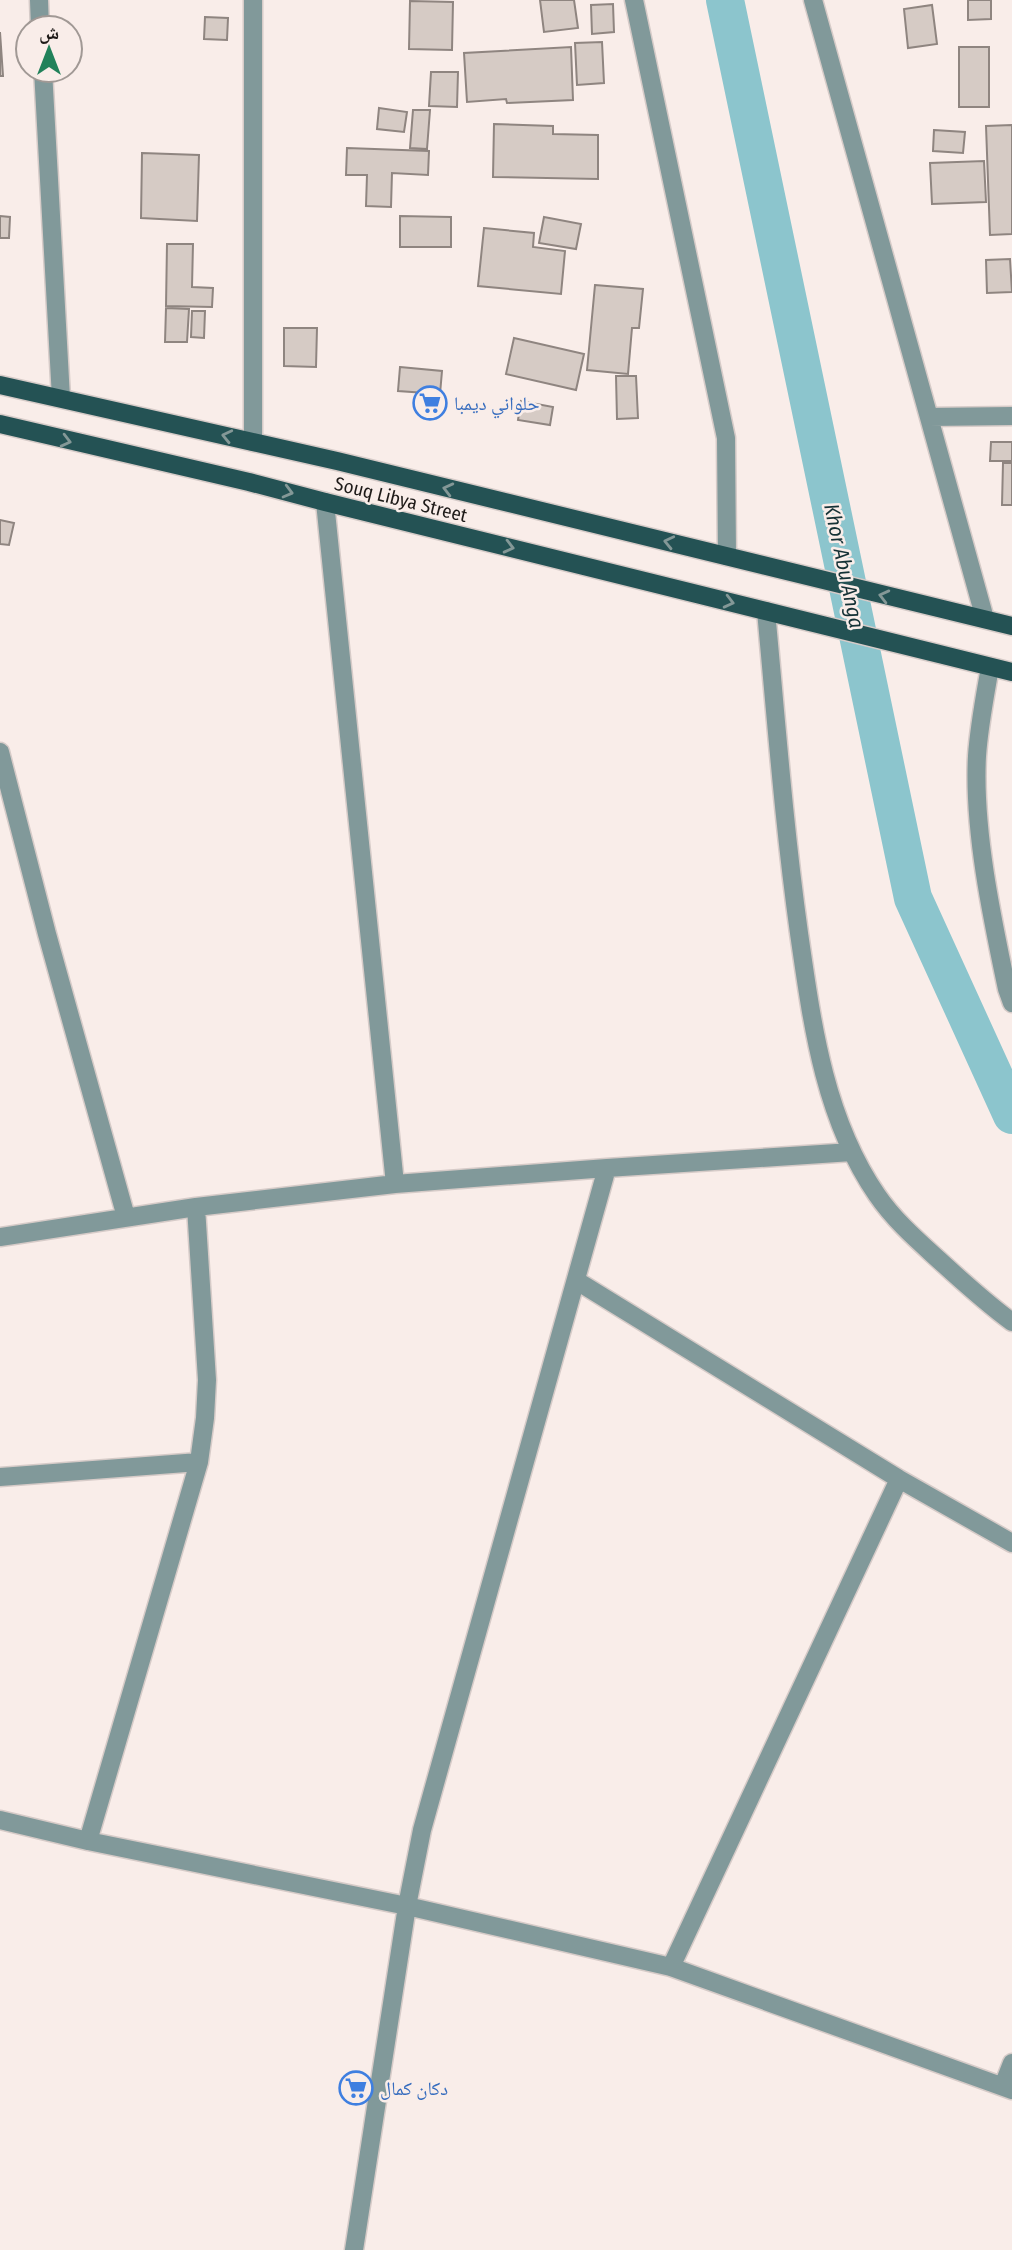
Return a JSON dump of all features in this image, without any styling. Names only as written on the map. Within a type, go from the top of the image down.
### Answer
[{"type":"main road","name":"Souq Libya Street","points":[[0,385],[253,442],[1012,626]]},
{"type":"main road","name":"Souq Libya Street","points":[[0,424],[249,482],[1012,672]]},
{"type":"street","points":[[253,0],[253,442]]},
{"type":"street","points":[[634,0],[718,390],[726,438],[727,556]]},
{"type":"street","points":[[813,0],[985,620]]},
{"type":"street","points":[[44,84],[61,398]]},
{"type":"street","points":[[929,417],[1012,416]]},
{"type":"street","points":[[325,502],[395,1184]]},
{"type":"street","points":[[766,611],[793,885],[815,1036],[833,1104],[852,1152],[877,1196],[909,1233],[1012,1322]]},
{"type":"street","points":[[990,667],[977,759],[978,811],[989,900],[1012,1003]]},
{"type":"street","points":[[0,752],[47,934],[126,1217]]},
{"type":"street","points":[[0,1237],[196,1207],[395,1184],[852,1152]]},
{"type":"street","points":[[354,2250],[407,1906],[422,1830],[607,1168]]},
{"type":"street","points":[[88,1841],[200,1462],[207,1380],[196,1207]]},
{"type":"street","points":[[577,1281],[900,1479],[1012,1543]]},
{"type":"street","points":[[0,1477],[200,1462]]},
{"type":"street","points":[[671,1968],[900,1479]]},
{"type":"street","points":[[0,1820],[88,1841],[407,1906],[671,1968],[1007,2088],[1012,2063]]},
{"type":"building","points":[[540,0],[574,0],[578,28],[544,32]]},
{"type":"building","points":[[968,0],[991,0],[991,19],[968,20]]},
{"type":"building","points":[[410,1],[453,2],[452,50],[409,49]]},
{"type":"building","points":[[613,4],[614,32],[592,34],[591,5]]},
{"type":"building","points":[[932,5],[937,44],[908,48],[904,9]]},
{"type":"building","points":[[205,17],[228,18],[227,40],[204,39]]},
{"type":"building","points":[[0,32],[3,76],[0,76]]},
{"type":"building","points":[[602,42],[604,83],[577,85],[575,43]]},
{"type":"building","points":[[571,47],[573,100],[507,103],[506,99],[467,102],[464,53]]},
{"type":"building","points":[[959,47],[989,47],[989,107],[959,107]]},
{"type":"building","points":[[431,72],[458,72],[457,107],[429,106]]},
{"type":"building","points":[[379,108],[407,112],[404,132],[377,129]]},
{"type":"building","points":[[413,110],[430,110],[427,149],[410,148]]},
{"type":"building","points":[[494,124],[553,126],[553,134],[598,135],[598,179],[493,177]]},
{"type":"building","points":[[1012,125],[1012,234],[990,235],[986,126]]},
{"type":"building","points":[[934,130],[965,132],[963,153],[933,151]]},
{"type":"building","points":[[347,148],[429,151],[428,175],[392,173],[391,207],[366,206],[367,175],[346,175]]},
{"type":"building","points":[[142,153],[199,155],[197,221],[141,218]]},
{"type":"building","points":[[984,161],[986,202],[932,204],[930,163]]},
{"type":"building","points":[[0,216],[10,217],[9,238],[0,238]]},
{"type":"building","points":[[400,216],[451,217],[451,247],[400,247]]},
{"type":"building","points":[[544,217],[581,224],[576,249],[539,243]]},
{"type":"building","points":[[484,228],[534,233],[533,247],[565,251],[561,294],[478,286]]},
{"type":"building","points":[[167,244],[193,244],[192,287],[213,288],[212,307],[166,306]]},
{"type":"building","points":[[1010,259],[1012,292],[987,293],[986,260]]},
{"type":"building","points":[[595,285],[643,289],[639,328],[632,328],[628,374],[587,370]]},
{"type":"building","points":[[166,308],[189,309],[187,342],[165,342]]},
{"type":"building","points":[[192,311],[205,311],[204,338],[191,337]]},
{"type":"building","points":[[284,328],[317,328],[316,367],[284,366]]},
{"type":"building","points":[[514,338],[584,354],[576,390],[506,374]]},
{"type":"building","points":[[400,367],[442,371],[440,394],[398,391]]},
{"type":"building","points":[[616,376],[636,376],[638,418],[617,419]]},
{"type":"building","points":[[521,401],[553,407],[550,425],[518,420]]},
{"type":"building","points":[[991,442],[1012,442],[1012,461],[990,461]]},
{"type":"building","points":[[1003,463],[1012,463],[1012,505],[1002,505]]},
{"type":"building","points":[[0,520],[14,523],[9,545],[0,544]]},
{"type":"waterway","name":"Khor Abu Anga","points":[[725,0],[913,898],[1012,1115]]},
{"type":"place","name":"حلواني ديمبا","points":[[430,403]]},
{"type":"place","name":"دكان كمال","points":[[356,2088]]}]
